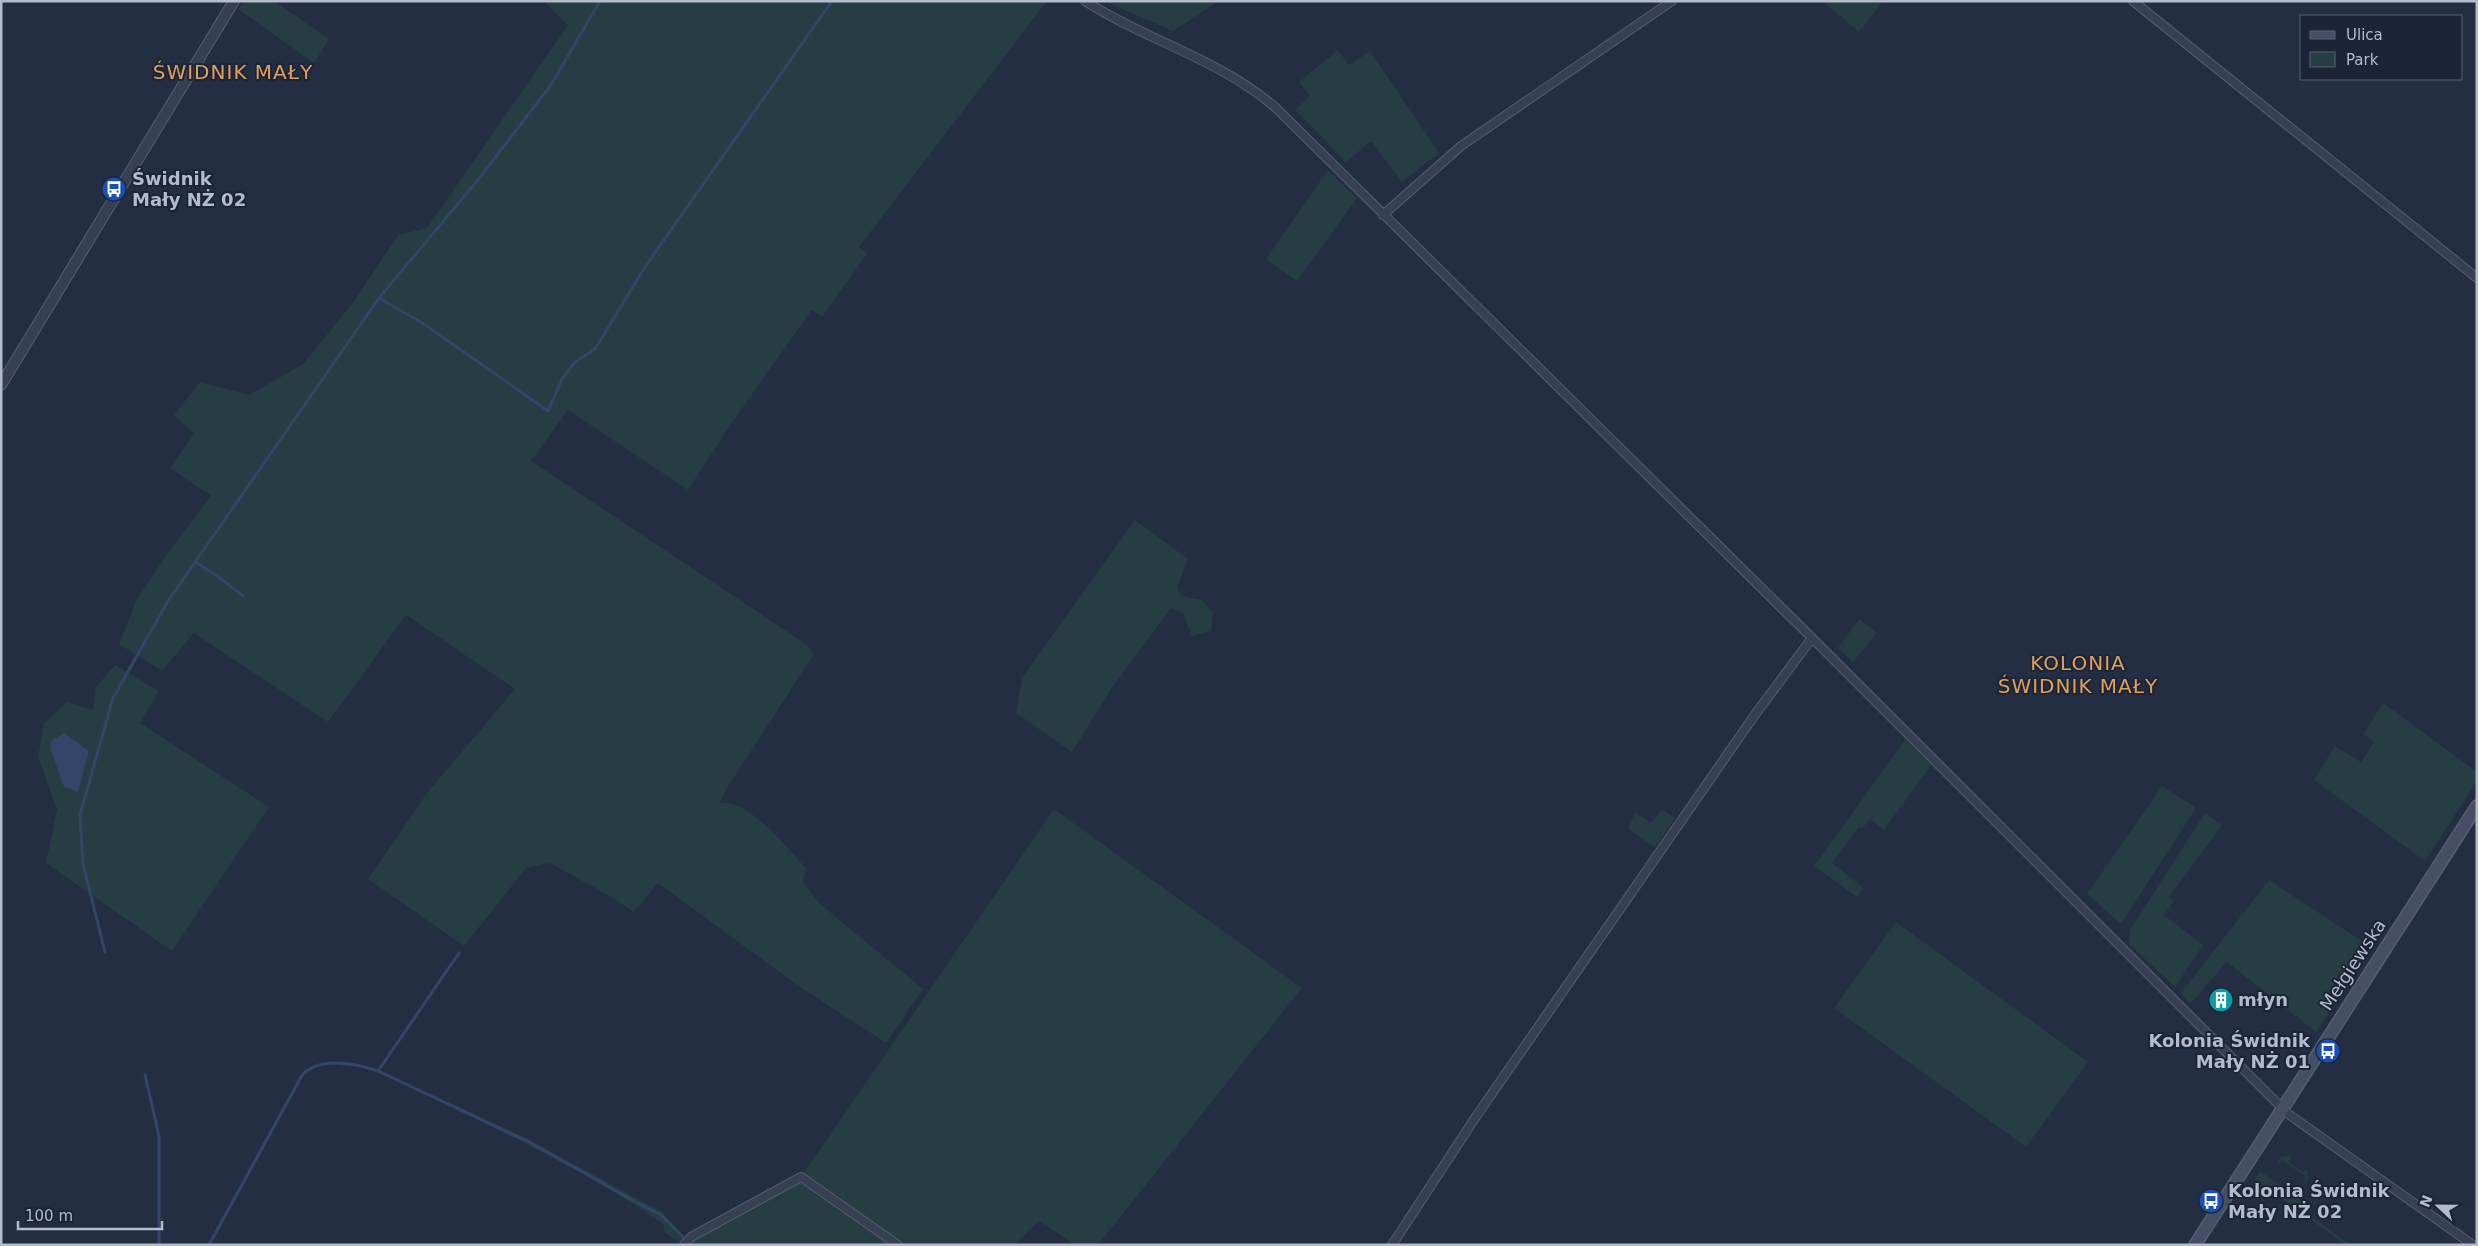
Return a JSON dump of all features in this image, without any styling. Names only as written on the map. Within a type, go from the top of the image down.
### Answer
[{"type":"main road","name":"Mełgiewska","points":[[2195,1245],[2477,806]]},
{"type":"street","points":[[1,385],[234,1]]},
{"type":"street","points":[[1085,1],[1249,86],[1276,108],[1812,638],[2282,1108],[2303,1125],[2473,1245]]},
{"type":"street","points":[[1383,215],[1461,146],[1672,1]]},
{"type":"street","points":[[2134,1],[2477,278]]},
{"type":"street","points":[[1392,1245],[1475,1118],[1754,716],[1812,638]]},
{"type":"street","points":[[684,1245],[691,1238],[801,1177],[898,1245]]},
{"type":"green space","points":[[246,1],[274,1],[329,39],[314,63],[238,9]]},
{"type":"green space","points":[[548,1],[1047,1],[859,247],[867,254],[822,317],[812,310],[733,421],[688,490],[568,410],[531,461],[807,645],[814,654],[727,788],[720,803],[731,803],[755,816],[779,838],[807,869],[803,882],[819,903],[923,989],[886,1043],[797,985],[658,883],[634,912],[608,895],[550,863],[526,868],[464,946],[368,879],[427,793],[515,689],[406,615],[328,722],[194,633],[162,671],[119,644],[137,599],[172,547],[211,496],[170,468],[194,434],[174,415],[200,382],[249,395],[303,364],[352,304],[398,235],[427,228],[568,25],[546,4]]},
{"type":"green space","points":[[1104,1],[1219,1],[1173,31]]},
{"type":"green space","points":[[1822,1],[1878,1],[1881,4],[1859,32]]},
{"type":"green space","points":[[1338,50],[1349,65],[1370,51],[1439,153],[1402,182],[1371,141],[1346,162],[1295,110],[1310,96],[1299,82]]},
{"type":"green space","points":[[1328,170],[1357,198],[1297,281],[1266,259]]},
{"type":"green space","points":[[1135,520],[1188,559],[1177,587],[1181,596],[1202,600],[1213,613],[1211,631],[1192,636],[1183,613],[1171,608],[1111,689],[1072,752],[1016,713],[1022,678]]},
{"type":"green space","points":[[1859,619],[1877,633],[1853,662],[1838,648]]},
{"type":"green space","points":[[115,665],[159,691],[140,723],[269,807],[172,951],[46,863],[57,809],[38,757],[44,723],[67,702],[93,710],[96,687]]},
{"type":"green space","points":[[2383,703],[2477,772],[2477,781],[2425,861],[2314,780],[2335,746],[2361,762],[2374,742],[2363,734]]},
{"type":"green space","points":[[1905,740],[1931,765],[1884,830],[1870,819],[1862,829],[1859,827],[1832,863],[1864,888],[1857,897],[1814,866]]},
{"type":"green space","points":[[2162,786],[2196,808],[2121,924],[2087,894]]},
{"type":"green space","points":[[1054,809],[1302,988],[1098,1245],[1075,1245],[1039,1221],[1014,1245],[684,1245],[801,1177]]},
{"type":"green space","points":[[1662,809],[1675,818],[1655,847],[1628,829],[1635,812],[1651,823]]},
{"type":"green space","points":[[2205,813],[2222,825],[2169,897],[2174,901],[2164,915],[2203,945],[2175,987],[2129,944],[2130,930]]},
{"type":"green space","points":[[2269,880],[2371,947],[2316,1032],[2227,962],[2190,1004],[2181,993]]},
{"type":"green space","points":[[1896,922],[2088,1062],[2026,1147],[1834,1008]]},
{"type":"green space","points":[[447,1101],[528,1139],[662,1212],[685,1237],[681,1243],[665,1233],[663,1224],[611,1190],[557,1160],[446,1104]]},
{"type":"green space","points":[[2288,1156],[2292,1158],[2289,1162],[2303,1172],[2307,1169],[2308,1178],[2304,1183],[2306,1177],[2282,1160],[2277,1165],[2281,1157]]},
{"type":"green space","points":[[2260,1171],[2302,1201],[2298,1206],[2350,1245],[2346,1245],[2255,1179]]},
{"type":"water","points":[[64,733],[89,751],[78,792],[64,787],[50,748],[52,740]]},
{"type":"waterway","points":[[105,952],[83,864],[80,815],[113,698],[168,601],[379,298],[477,181],[551,85],[600,1]]},
{"type":"waterway","points":[[379,298],[424,324],[548,411],[562,379],[575,362],[595,349],[645,267],[832,1]]},
{"type":"waterway","points":[[195,562],[216,575],[243,596]]},
{"type":"waterway","points":[[378,1071],[459,953]]},
{"type":"waterway","points":[[209,1245],[301,1077],[308,1070],[326,1064],[348,1064],[378,1071],[529,1142],[634,1201]]},
{"type":"waterway","points":[[145,1075],[159,1136],[159,1245]]},
{"type":"waterway","points":[[638,1203],[661,1215],[685,1239]]},
{"type":"place","name":"Świdnik Mały NŻ 02","points":[[114,189]]},
{"type":"place","name":"młyn","points":[[2221,1000]]},
{"type":"place","name":"Kolonia Świdnik Mały NŻ 01","points":[[2328,1051]]},
{"type":"place","name":"Kolonia Świdnik Mały NŻ 02","points":[[2211,1201]]},
{"type":"district","name":"ŚWIDNIK MAŁY","points":[[233,72]]},
{"type":"district","name":"KOLONIA ŚWIDNIK MAŁY","points":[[2078,674]]}]
